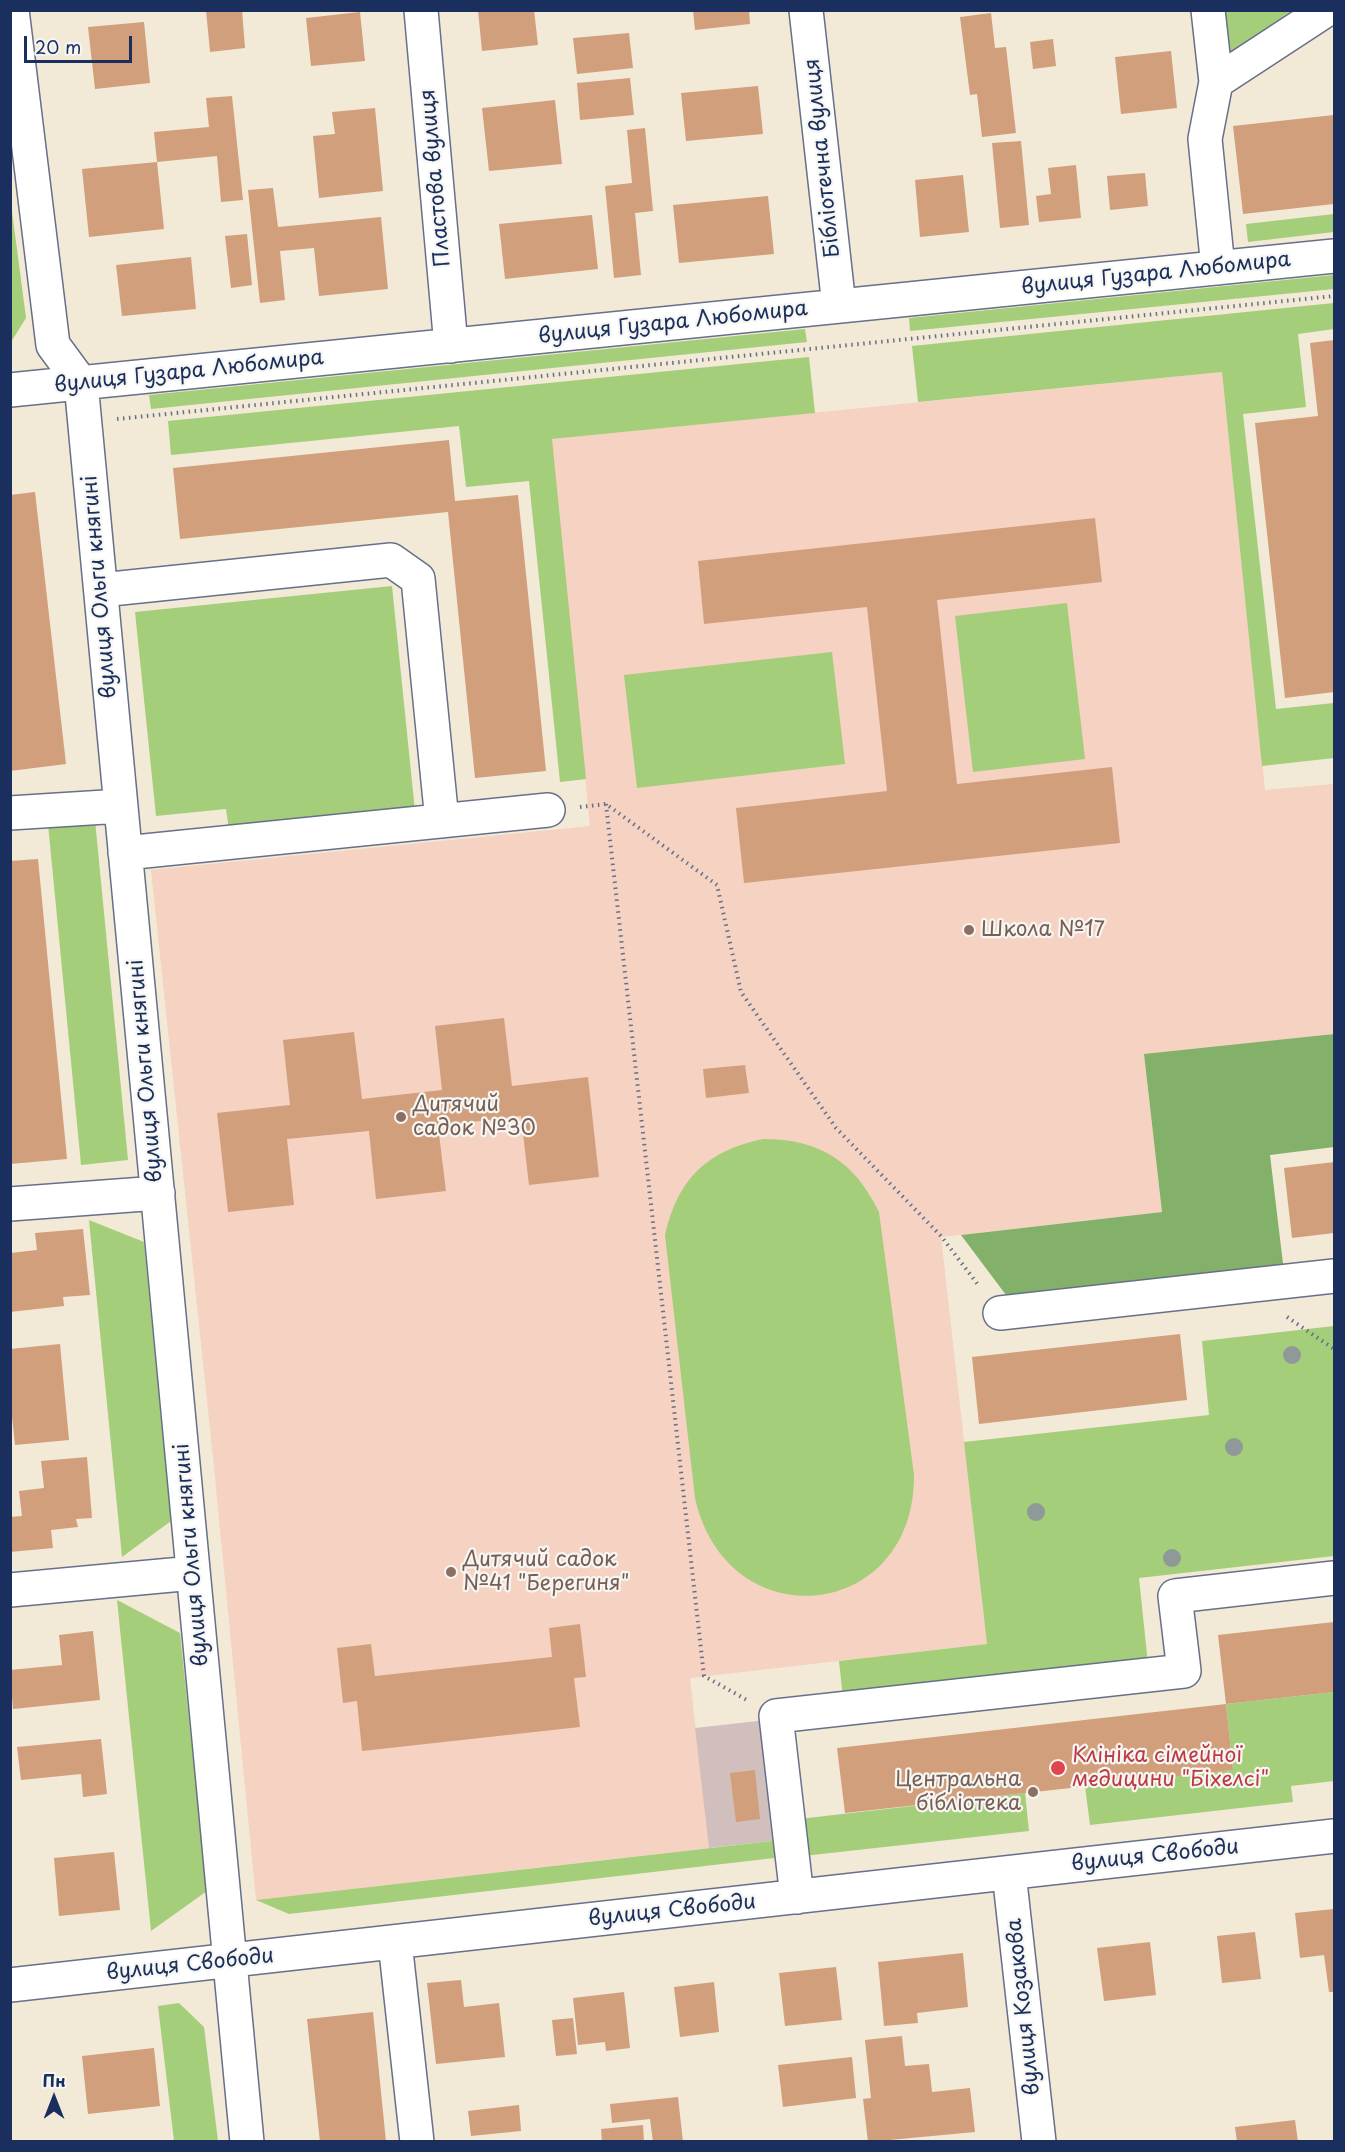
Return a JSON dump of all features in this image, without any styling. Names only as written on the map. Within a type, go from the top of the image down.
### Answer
[{"type":"street","points":[[12,10],[53,345],[81,383]]},
{"type":"street","name":"Пластова вулиця","points":[[421,10],[451,346]]},
{"type":"street","name":"Бібліотечна вулиця","points":[[806,10],[838,306]]},
{"type":"street","points":[[1208,10],[1216,82],[1205,139],[1218,268]]},
{"type":"street","points":[[1216,82],[1326,10]]},
{"type":"street","name":"вулиця Гузара Любомира","points":[[10,390],[1335,256]]},
{"type":"street","name":"вулиця Ольги княгині","points":[[81,383],[247,2142]]},
{"type":"street","points":[[101,590],[391,560],[418,579],[442,821]]},
{"type":"street","points":[[10,813],[121,806]]},
{"type":"street","points":[[125,853],[548,810]]},
{"type":"street","points":[[10,1204],[158,1193]]},
{"type":"street","points":[[1000,1313],[1335,1276]]},
{"type":"street","points":[[10,1590],[193,1573]]},
{"type":"street","points":[[797,1897],[776,1716],[1184,1671],[1175,1596],[1335,1578]]},
{"type":"street","name":"вулиця Свободи","points":[[10,1985],[1335,1836]]},
{"type":"street","name":"вулиця Козакова","points":[[1009,1873],[1039,2142]]},
{"type":"street","points":[[395,1942],[417,2142]]},
{"type":"path","points":[[85,422],[1335,296]]},
{"type":"path","points":[[606,804],[704,1676],[776,1716]]},
{"type":"path","points":[[589,806],[606,804],[717,885],[741,992],[836,1128],[941,1236],[1000,1313]]},
{"type":"shaded area","points":[[1222,372],[1265,790],[1334,784],[1334,1034],[1144,1055],[1162,1212],[941,1237],[987,1644],[690,1678],[709,1848],[256,1900],[214,1467],[151,870],[590,826],[551,439]]},
{"type":"shaded area","points":[[767,1720],[781,1840],[709,1848],[695,1728]]},
{"type":"green space","points":[[1225,10],[1291,11],[1230,54]]},
{"type":"green space","points":[[10,196],[26,318],[11,342],[10,342]]},
{"type":"green space","points":[[1334,214],[1334,232],[1248,242],[1246,224]]},
{"type":"green space","points":[[1334,275],[1334,289],[910,331],[909,318]]},
{"type":"green space","points":[[1334,303],[1334,329],[1298,334],[1306,407],[1243,414],[1276,709],[1334,703],[1334,758],[1262,766],[1222,372],[918,402],[912,346]]},
{"type":"green space","points":[[805,329],[807,342],[151,409],[149,395]]},
{"type":"green space","points":[[809,357],[815,413],[552,439],[586,779],[560,782],[529,481],[466,487],[459,426],[171,455],[168,421]]},
{"type":"green space","points":[[392,586],[415,811],[229,830],[226,809],[156,816],[135,612]]},
{"type":"green space","points":[[1067,603],[1085,759],[973,772],[955,616]]},
{"type":"green space","points":[[832,652],[845,764],[637,788],[624,675]]},
{"type":"green space","points":[[95,820],[128,1160],[81,1165],[48,824]]},
{"type":"green space","points":[[1334,1034],[1334,1147],[1270,1155],[1284,1272],[1012,1303],[961,1235],[1162,1212],[1144,1054]]},
{"type":"green space","points":[[763,1139],[802,1143],[833,1156],[858,1179],[879,1212],[914,1475],[906,1524],[885,1561],[854,1585],[817,1595],[779,1592],[743,1575],[714,1544],[695,1498],[665,1235],[678,1198],[697,1170],[725,1151]]},
{"type":"green space","points":[[89,1220],[144,1242],[171,1521],[122,1557]]},
{"type":"green space","points":[[1334,1326],[1334,1556],[1139,1578],[1148,1664],[843,1698],[839,1661],[987,1644],[964,1442],[1209,1415],[1202,1341]]},
{"type":"green space","points":[[117,1600],[180,1633],[207,1891],[151,1931]]},
{"type":"green space","points":[[1334,1692],[1334,1781],[1291,1786],[1293,1802],[1090,1825],[1085,1786],[1233,1770],[1226,1704]]},
{"type":"green space","points":[[1025,1793],[1029,1831],[803,1856],[799,1819]]},
{"type":"green space","points":[[781,1840],[783,1857],[289,1914],[256,1900]]},
{"type":"green space","points":[[179,2003],[204,2027],[218,2141],[174,2141],[158,2006]]},
{"type":"building","points":[[206,10],[242,10],[245,48],[210,52]]},
{"type":"building","points":[[478,10],[534,10],[538,45],[482,51]]},
{"type":"building","points":[[693,10],[749,10],[750,24],[695,30]]},
{"type":"building","points":[[360,12],[365,61],[311,66],[306,18]]},
{"type":"building","points":[[991,13],[995,48],[1006,47],[1016,133],[982,137],[977,94],[970,95],[960,17]]},
{"type":"building","points":[[144,22],[150,83],[95,89],[88,27]]},
{"type":"building","points":[[629,33],[633,68],[577,74],[573,38]]},
{"type":"building","points":[[1053,39],[1056,66],[1033,69],[1030,42]]},
{"type":"building","points":[[1171,51],[1177,108],[1121,114],[1115,57]]},
{"type":"building","points":[[630,78],[634,115],[580,120],[577,83]]},
{"type":"building","points":[[758,86],[763,134],[686,141],[681,93]]},
{"type":"building","points":[[232,96],[243,200],[221,202],[217,156],[157,162],[154,132],[209,127],[206,98]]},
{"type":"building","points":[[555,100],[562,164],[489,171],[482,108]]},
{"type":"building","points":[[375,108],[383,191],[319,198],[313,136],[335,134],[332,112]]},
{"type":"building","points":[[1334,115],[1334,204],[1243,214],[1233,126]]},
{"type":"building","points":[[645,128],[653,211],[635,213],[641,275],[614,278],[605,186],[632,183],[627,130]]},
{"type":"building","points":[[1021,141],[1029,225],[1000,228],[992,143]]},
{"type":"building","points":[[157,162],[164,229],[89,237],[82,169]]},
{"type":"building","points":[[1076,165],[1081,218],[1039,222],[1036,196],[1051,194],[1048,168]]},
{"type":"building","points":[[1145,173],[1148,206],[1110,210],[1107,176]]},
{"type":"building","points":[[963,175],[969,232],[920,237],[915,180]]},
{"type":"building","points":[[273,188],[278,227],[381,217],[388,289],[319,296],[314,248],[280,251],[285,300],[260,303],[248,190]]},
{"type":"building","points":[[768,196],[774,254],[679,263],[673,205]]},
{"type":"building","points":[[592,215],[598,269],[505,279],[499,224]]},
{"type":"building","points":[[247,234],[252,285],[231,288],[225,236]]},
{"type":"building","points":[[191,257],[196,309],[122,316],[116,265]]},
{"type":"building","points":[[1334,340],[1334,692],[1285,698],[1255,423],[1318,416],[1310,343]]},
{"type":"building","points":[[449,440],[455,501],[518,495],[546,771],[475,778],[448,512],[180,539],[173,468]]},
{"type":"building","points":[[35,492],[66,764],[10,771],[10,495]]},
{"type":"building","points":[[1095,518],[1102,582],[937,600],[957,784],[1112,767],[1120,843],[744,883],[736,808],[887,791],[867,607],[704,624],[698,561]]},
{"type":"building","points":[[38,859],[67,1159],[10,1164],[10,861]]},
{"type":"building","points":[[504,1018],[512,1086],[588,1077],[599,1177],[529,1185],[521,1116],[438,1126],[446,1191],[376,1199],[369,1131],[287,1139],[294,1205],[228,1212],[217,1113],[290,1105],[283,1040],[354,1032],[362,1099],[442,1090],[435,1026]]},
{"type":"building","points":[[745,1065],[749,1093],[706,1098],[703,1069]]},
{"type":"building","points":[[1334,1162],[1334,1233],[1292,1238],[1284,1168]]},
{"type":"building","points":[[83,1229],[90,1295],[63,1297],[64,1306],[10,1312],[10,1253],[37,1250],[35,1233]]},
{"type":"building","points":[[1180,1334],[1187,1400],[979,1424],[972,1357]]},
{"type":"building","points":[[60,1344],[69,1440],[15,1445],[10,1397],[10,1349]]},
{"type":"building","points":[[87,1457],[92,1518],[76,1519],[78,1527],[51,1530],[53,1548],[10,1552],[10,1517],[22,1516],[19,1491],[44,1488],[41,1461]]},
{"type":"building","points":[[1334,1622],[1334,1692],[1226,1704],[1218,1635]]},
{"type":"building","points":[[580,1624],[586,1677],[574,1678],[580,1727],[362,1751],[357,1701],[343,1703],[337,1648],[371,1644],[375,1676],[552,1657],[549,1628]]},
{"type":"building","points":[[93,1631],[100,1700],[13,1709],[10,1670],[62,1665],[59,1635]]},
{"type":"building","points":[[1226,1704],[1233,1770],[845,1813],[837,1748]]},
{"type":"building","points":[[101,1739],[107,1794],[83,1797],[81,1774],[21,1780],[17,1747]]},
{"type":"building","points":[[755,1770],[760,1819],[736,1822],[730,1773]]},
{"type":"building","points":[[114,1852],[120,1910],[59,1916],[54,1858]]},
{"type":"building","points":[[1334,1909],[1334,1992],[1329,1992],[1324,1955],[1300,1958],[1295,1913]]},
{"type":"building","points":[[1255,1932],[1261,1979],[1222,1983],[1217,1936]]},
{"type":"building","points":[[1150,1942],[1156,1995],[1104,2001],[1097,1948]]},
{"type":"building","points":[[963,1953],[968,2007],[917,2013],[918,2023],[884,2026],[878,1962]]},
{"type":"building","points":[[836,1967],[842,2020],[785,2026],[779,1973]]},
{"type":"building","points":[[461,1980],[464,2007],[499,2003],[505,2057],[436,2064],[427,1983]]},
{"type":"building","points":[[714,1982],[719,2032],[680,2037],[674,1987]]},
{"type":"building","points":[[624,1992],[630,2048],[606,2051],[605,2042],[578,2045],[573,1998]]},
{"type":"building","points":[[373,2012],[386,2142],[320,2142],[307,2019]]},
{"type":"building","points":[[573,2018],[577,2054],[556,2056],[552,2020]]},
{"type":"building","points":[[902,2036],[905,2066],[929,2064],[932,2092],[970,2088],[975,2132],[868,2142],[863,2099],[871,2098],[865,2040]]},
{"type":"building","points":[[154,2048],[160,2106],[88,2114],[82,2056]]},
{"type":"building","points":[[852,2057],[856,2098],[783,2107],[778,2065]]},
{"type":"building","points":[[678,2097],[683,2142],[653,2142],[650,2119],[612,2123],[610,2104]]},
{"type":"building","points":[[519,2105],[521,2131],[471,2136],[468,2111]]},
{"type":"building","points":[[1295,2120],[1298,2142],[1237,2142],[1235,2127]]},
{"type":"building","points":[[643,2125],[644,2142],[602,2142],[601,2129]]},
{"type":"place","name":"Школа №17","points":[[969,930]]},
{"type":"place","name":"Дитячий садок №30","points":[[401,1117]]},
{"type":"place","name":"Дитячий садок №41 \"Берегиня\"","points":[[451,1572]]},
{"type":"place","name":"Клініка сімейної медицини \"Біхелсі\"","points":[[1058,1768]]},
{"type":"place","name":"Центральна бібліотека","points":[[1033,1792]]}]
